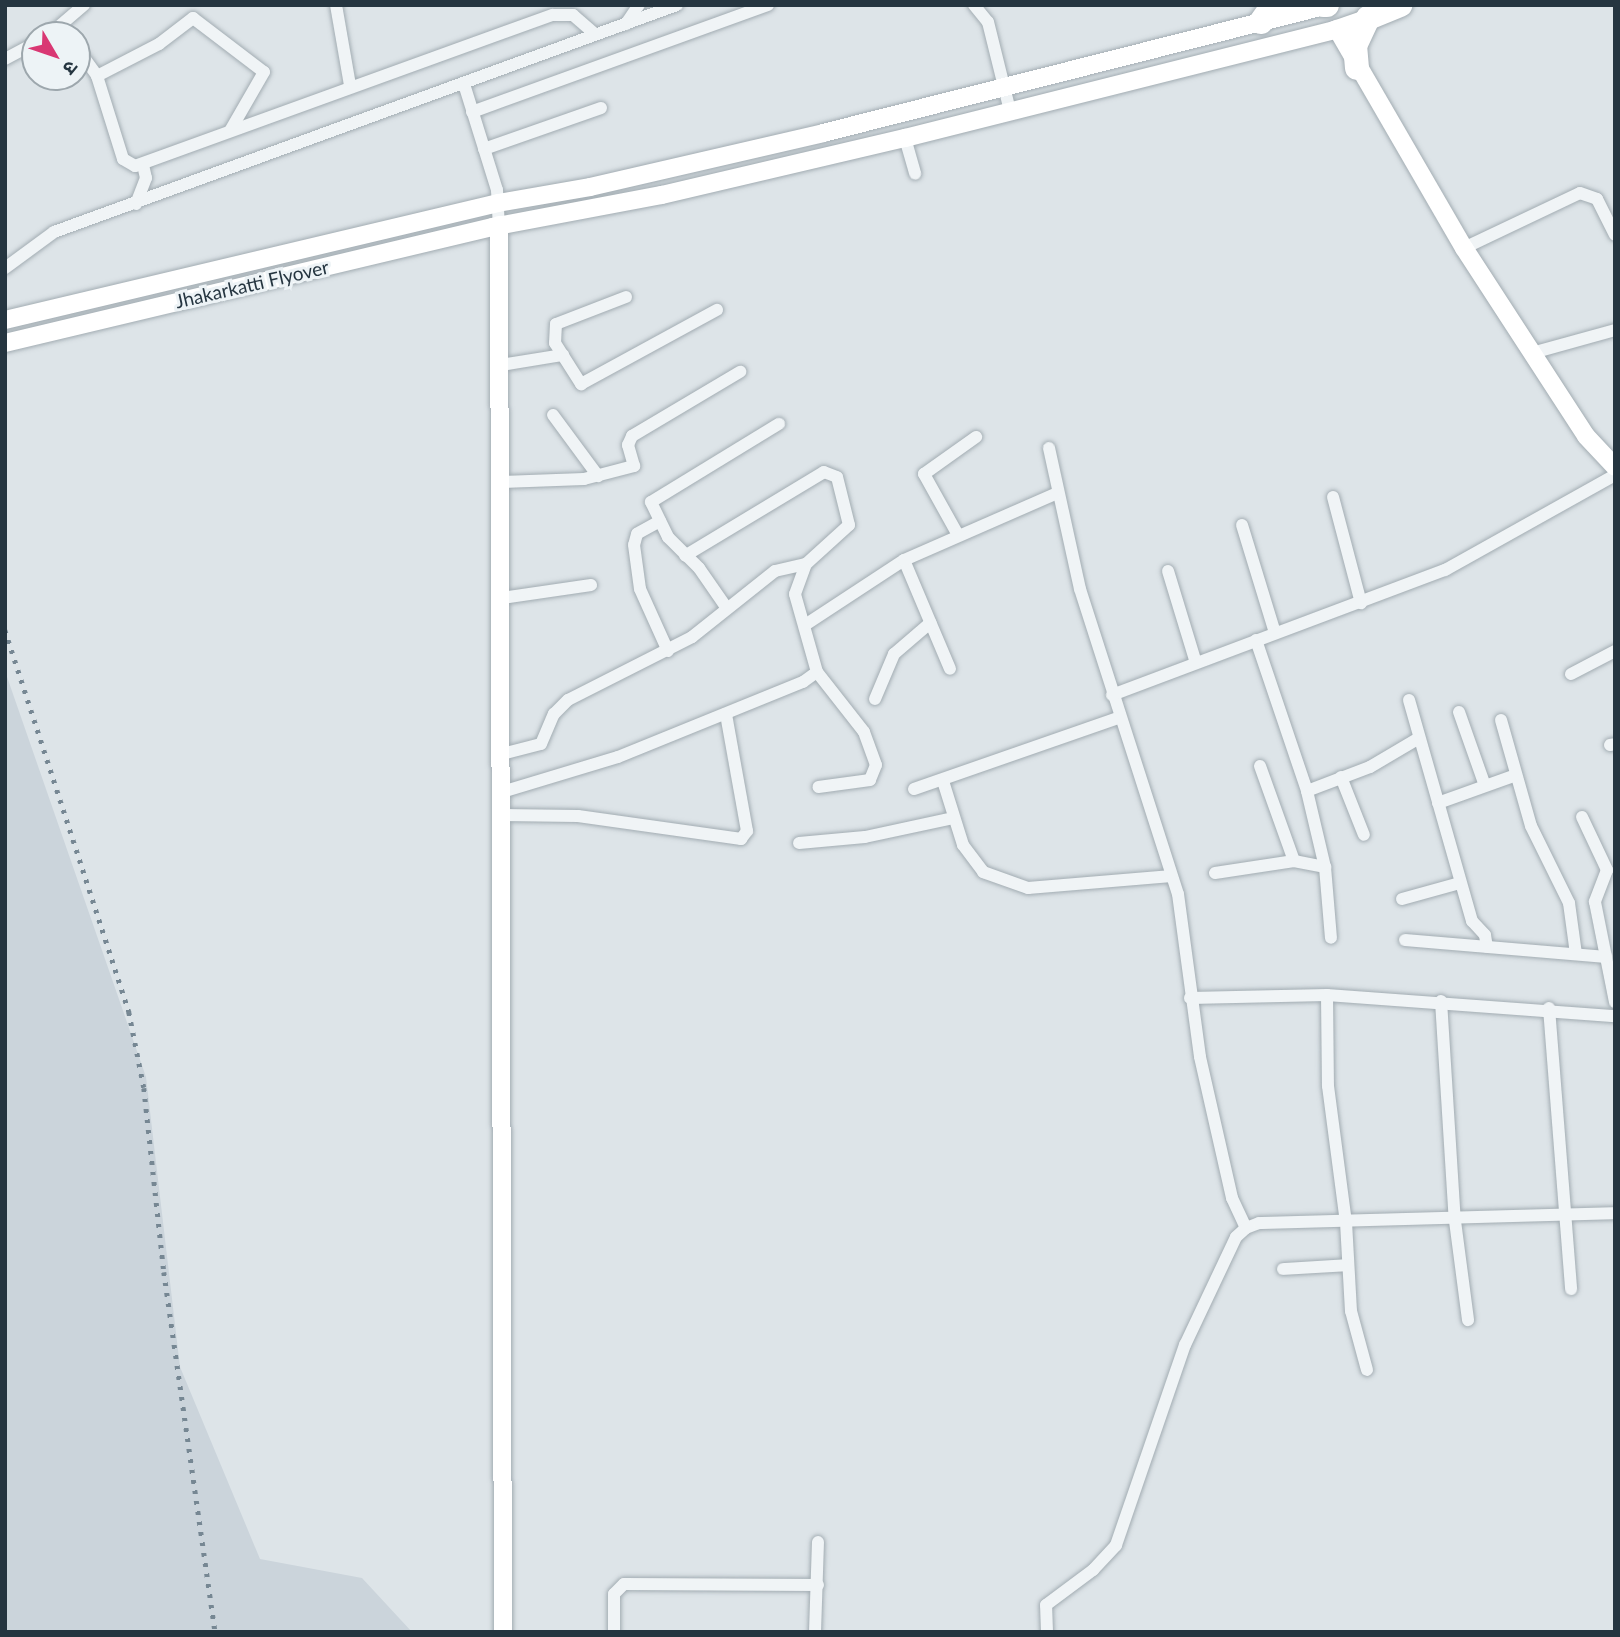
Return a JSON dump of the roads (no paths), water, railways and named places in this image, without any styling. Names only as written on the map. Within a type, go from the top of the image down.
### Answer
[{"type":"highway","points":[[1357,68],[1355,46],[1368,18],[1397,6]]},
{"type":"main road","name":"Jhakarkatti Flyover","points":[[5,320],[498,203],[615,181],[1005,85],[1267,14],[1324,6]]},
{"type":"main road","name":"Jhakarkatti Flyover","points":[[5,343],[499,225],[662,195],[905,138],[1337,29],[1368,18]]},
{"type":"main road","points":[[1337,29],[1357,68],[1464,248],[1586,436],[1615,467]]},
{"type":"main road","points":[[499,225],[502,482],[503,1632]]},
{"type":"street","points":[[71,21],[83,5]]},
{"type":"street","points":[[336,5],[350,85]]},
{"type":"street","points":[[540,5],[546,18]]},
{"type":"street","points":[[626,24],[639,5]]},
{"type":"street","points":[[5,268],[54,232],[677,5]]},
{"type":"street","points":[[472,111],[768,5]]},
{"type":"street","points":[[974,5],[988,22],[1010,111]]},
{"type":"street","points":[[91,68],[97,76],[123,159],[143,165],[350,85],[546,18],[573,15],[595,34]]},
{"type":"street","points":[[97,76],[159,44],[193,18],[264,72],[230,132]]},
{"type":"street","points":[[5,59],[21,50]]},
{"type":"street","points":[[464,84],[498,203],[499,225]]},
{"type":"street","points":[[484,149],[601,108]]},
{"type":"street","points":[[905,138],[915,174]]},
{"type":"street","points":[[136,204],[145,184],[143,165]]},
{"type":"street","points":[[1464,248],[1580,193],[1597,199],[1615,235]]},
{"type":"street","points":[[626,298],[556,324],[553,336],[581,384],[717,310]]},
{"type":"street","points":[[1532,353],[1615,330]]},
{"type":"street","points":[[501,365],[563,355]]},
{"type":"street","points":[[502,482],[597,476],[634,466],[628,445],[632,436],[740,372]]},
{"type":"street","points":[[553,415],[597,476]]},
{"type":"street","points":[[726,607],[660,521],[651,502],[779,424]]},
{"type":"street","points":[[958,535],[925,474],[976,437]]},
{"type":"street","points":[[1049,449],[1072,560],[1118,718],[1172,876],[1181,912],[1190,998],[1232,1198],[1246,1228]]},
{"type":"street","points":[[502,754],[541,744],[554,714],[568,700],[668,651],[775,571],[806,564],[849,524],[837,477],[828,472],[685,556]]},
{"type":"street","points":[[1112,695],[1361,603],[1471,556],[1615,475]]},
{"type":"street","points":[[805,625],[904,560],[1057,494]]},
{"type":"street","points":[[1333,497],[1361,603]]},
{"type":"street","points":[[660,521],[637,534],[635,559],[640,589],[668,651]]},
{"type":"street","points":[[1242,525],[1275,633]]},
{"type":"street","points":[[904,560],[950,669]]},
{"type":"street","points":[[806,564],[795,601],[805,625],[817,672],[864,732],[876,765],[870,780],[818,787]]},
{"type":"street","points":[[1168,571],[1196,663]]},
{"type":"street","points":[[502,598],[591,585]]},
{"type":"street","points":[[875,699],[894,654],[930,623]]},
{"type":"street","points":[[1256,640],[1307,791],[1325,867],[1331,938]]},
{"type":"street","points":[[1571,674],[1615,651]]},
{"type":"street","points":[[502,792],[618,757],[726,714],[817,672]]},
{"type":"street","points":[[1409,700],[1472,921],[1485,935],[1488,947]]},
{"type":"street","points":[[1459,712],[1485,786]]},
{"type":"street","points":[[502,814],[592,817],[741,839],[747,831],[726,714]]},
{"type":"street","points":[[914,789],[1118,718]]},
{"type":"street","points":[[1501,720],[1535,834],[1569,903],[1576,954]]},
{"type":"street","points":[[1307,791],[1370,767],[1419,738]]},
{"type":"street","points":[[1260,766],[1294,861]]},
{"type":"street","points":[[1438,803],[1516,775]]},
{"type":"street","points":[[1341,777],[1364,835]]},
{"type":"street","points":[[943,781],[954,817],[974,865],[1012,884],[1048,887],[1172,876]]},
{"type":"street","points":[[799,843],[865,837],[954,817]]},
{"type":"street","points":[[1583,817],[1607,870],[1595,902],[1615,1002]]},
{"type":"street","points":[[1215,873],[1294,861],[1325,867]]},
{"type":"street","points":[[1402,899],[1460,883]]},
{"type":"street","points":[[1405,940],[1606,957]]},
{"type":"street","points":[[1190,998],[1327,995],[1549,1008],[1615,1016]]},
{"type":"street","points":[[1327,995],[1328,1086],[1346,1223],[1354,1323],[1367,1370]]},
{"type":"street","points":[[1441,1001],[1455,1221],[1468,1320]]},
{"type":"street","points":[[1549,1008],[1567,1217],[1570,1289]]},
{"type":"street","points":[[1047,1632],[1046,1605],[1093,1570],[1116,1545],[1185,1345],[1236,1237],[1246,1228],[1259,1223],[1455,1221],[1615,1213]]},
{"type":"street","points":[[1283,1269],[1348,1265]]},
{"type":"street","points":[[815,1632],[818,1542]]},
{"type":"street","points":[[614,1632],[614,1594],[624,1584],[818,1585]]},
{"type":"railway","points":[[5,630],[129,1012],[144,1088],[164,1272],[215,1632]]}]
